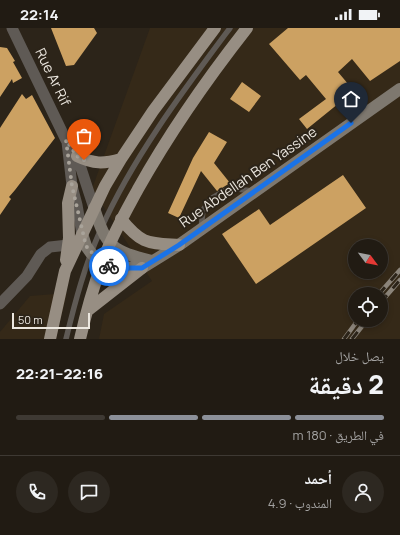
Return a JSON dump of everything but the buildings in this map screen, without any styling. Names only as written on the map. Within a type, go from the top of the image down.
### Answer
[{"type":"main road","points":[[65,271],[94,208],[121,159],[153,111],[215,28]]},
{"type":"main road","points":[[80,339],[102,264],[121,220],[156,157],[176,125],[247,28]]},
{"type":"main road","points":[[77,156],[89,161],[100,163],[121,159]]},
{"type":"main road","points":[[50,339],[65,271],[68,246],[68,203],[72,186]]},
{"type":"main road","points":[[121,220],[137,237],[145,241],[179,245]]},
{"type":"main road","points":[[87,311],[147,265]]},
{"type":"street","name":"Rue Ar Rif","points":[[12,28],[66,140],[77,156],[101,229],[110,244]]},
{"type":"street","name":"Rue Abdellah Ben Yassine","points":[[147,265],[179,245],[400,88]]},
{"type":"street","name":"Rue Ar Rif","points":[[66,140],[72,186],[82,234],[86,246],[102,264]]},
{"type":"street","points":[[110,244],[126,255],[147,265]]},
{"type":"street","points":[[0,304],[27,276],[41,254],[50,247],[68,246]]},
{"type":"street","points":[[102,264],[113,267],[147,265]]},
{"type":"lane","points":[[66,339],[91,253],[120,191],[166,114],[230,28]]},
{"type":"lane","points":[[200,229],[203,210],[212,198],[230,188],[254,192]]},
{"type":"shaded area","points":[[150,28],[400,28],[400,339],[99,339],[104,314],[152,281],[92,189]]},
{"type":"shaded area","points":[[67,293],[56,339],[0,339],[0,332],[30,296]]},
{"type":"railway","points":[[385,287],[400,270]]},
{"type":"railway","points":[[388,294],[400,280]]},
{"type":"railway","points":[[344,339],[353,327]]},
{"type":"railway","points":[[352,339],[361,327]]},
{"type":"way so far","points":[[84,160],[77,156],[66,140],[72,186],[86,246],[102,264],[109,266]]},
{"type":"route","points":[[109,266],[142,268],[179,245],[351,123]]}]
